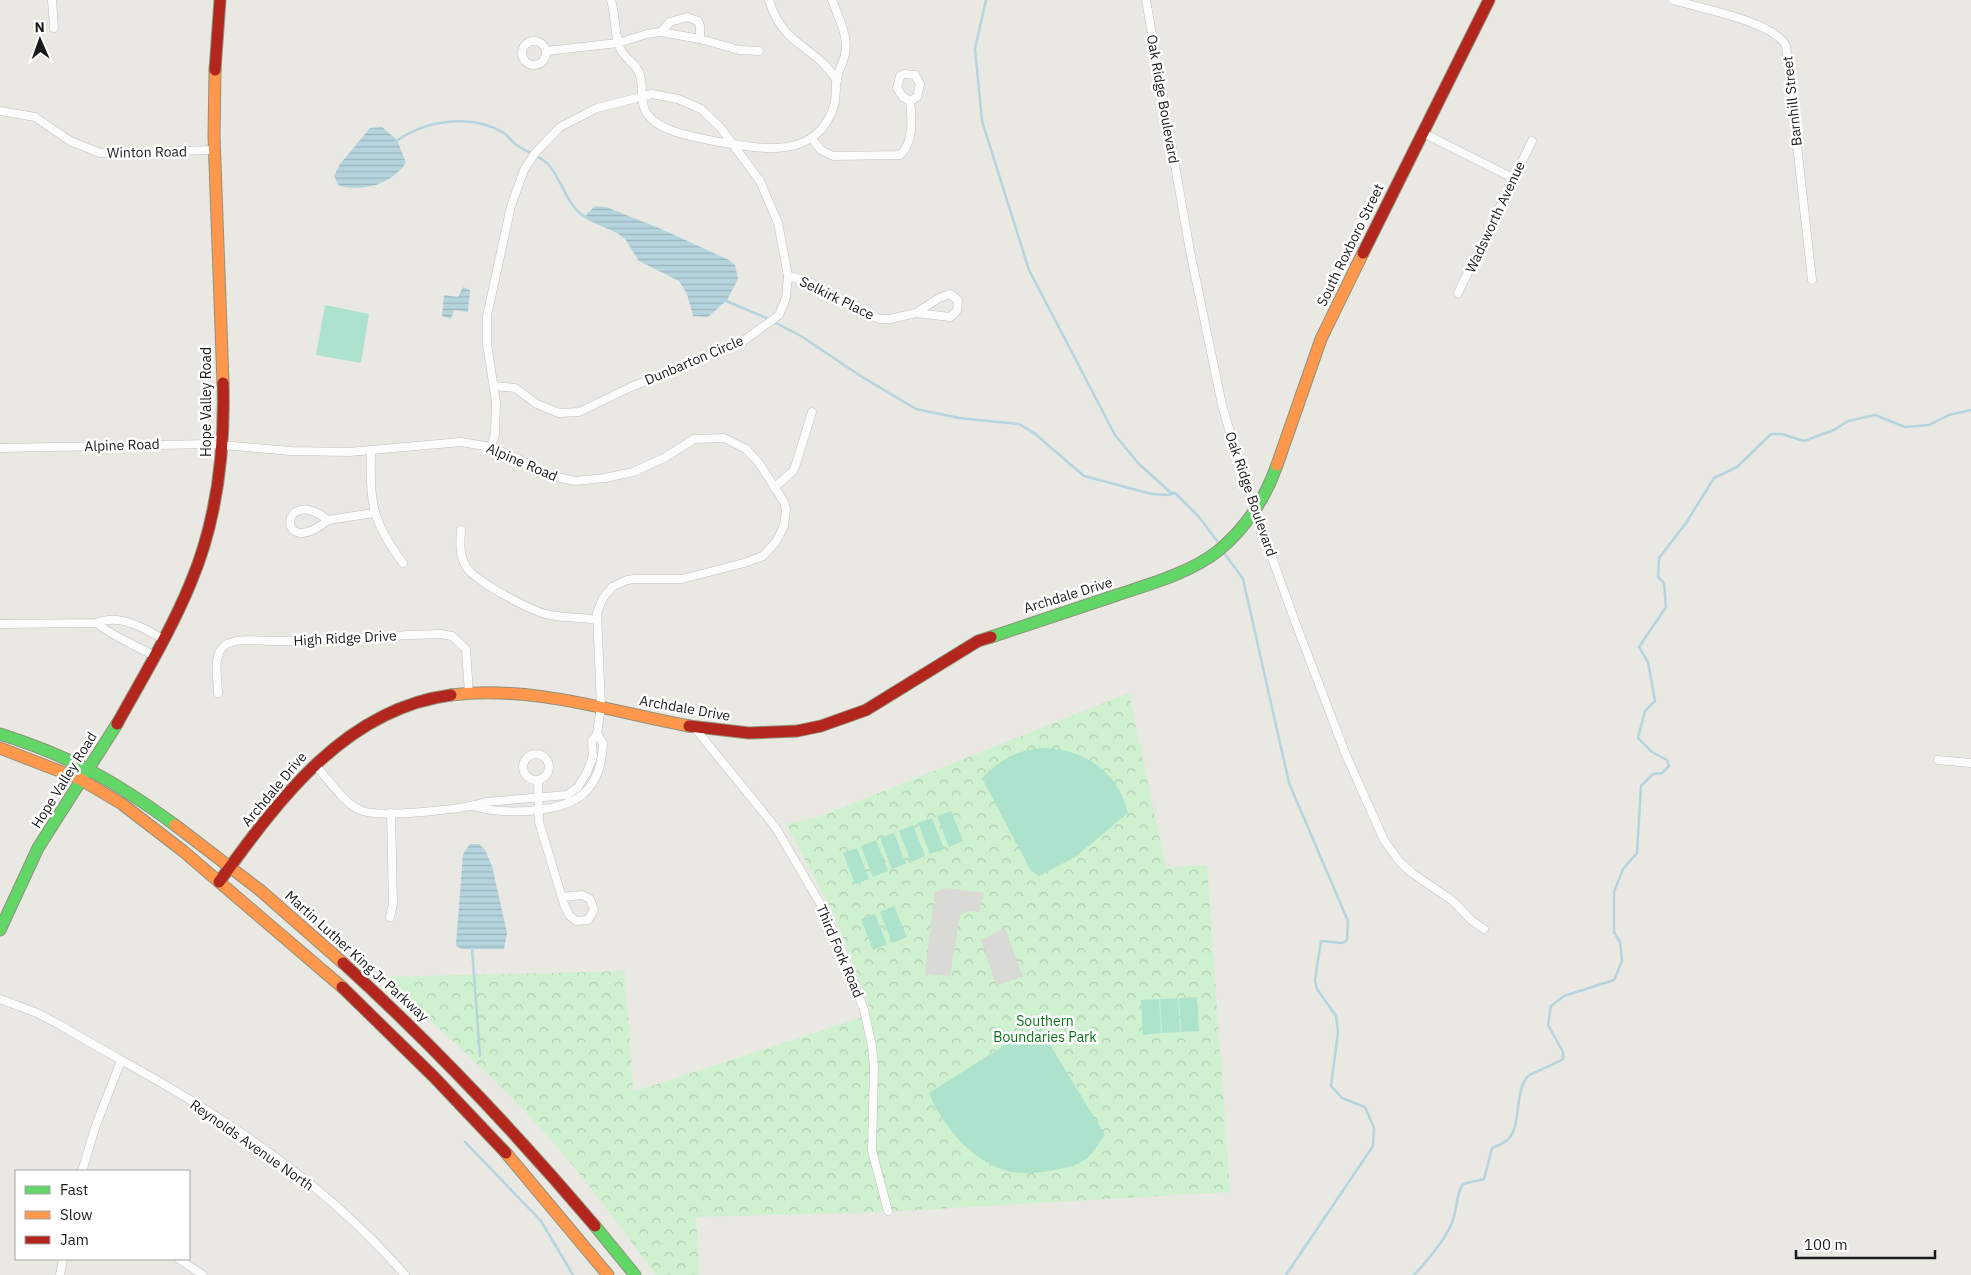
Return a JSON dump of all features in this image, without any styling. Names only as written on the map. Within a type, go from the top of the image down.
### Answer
[{"type":"main road","name":"Hope Valley Road","points":[[0,930],[38,848],[89,768],[164,640],[180,607],[206,538],[216,496],[223,444],[215,150],[216,40],[220,0]]},
{"type":"main road","name":"South Roxboro Street","points":[[1256,512],[1275,475],[1321,339],[1489,0]]},
{"type":"main road","name":"Archdale Drive","points":[[218,882],[288,792],[314,764],[346,738],[388,714],[443,696],[469,694],[540,696],[600,706],[722,732],[769,733],[818,728],[851,718],[978,641],[1155,582],[1191,567],[1224,546],[1256,512]]},
{"type":"main road","name":"Martin Luther King Jr Parkway","points":[[0,734],[89,768],[134,796],[231,865],[363,979],[433,1046],[544,1165],[635,1275]]},
{"type":"main road","points":[[0,748],[81,780],[141,819],[332,978],[438,1080],[553,1206],[608,1275]]},
{"type":"street","points":[[52,0],[54,28]]},
{"type":"street","points":[[611,0],[618,43],[621,51],[636,66],[641,76],[642,95],[647,115],[656,122],[680,132],[733,144],[773,149],[787,148],[812,139],[833,110],[836,81],[847,44],[832,0]]},
{"type":"street","points":[[769,0],[775,18],[790,38],[824,64],[836,81]]},
{"type":"street","name":"Oak Ridge Boulevard","points":[[1146,0],[1190,252],[1214,368],[1232,442],[1256,512],[1346,755],[1384,840],[1399,861],[1412,873],[1453,901],[1472,921],[1484,929]]},
{"type":"street","name":"Barnhill Street","points":[[1673,0],[1763,26],[1783,40],[1786,46],[1812,280]]},
{"type":"street","points":[[661,32],[670,22],[687,17],[698,21],[700,39]]},
{"type":"street","points":[[546,51],[618,43],[639,36],[661,32],[700,39],[720,46],[758,51]]},
{"type":"street","name":"Dunbarton Circle","points":[[491,447],[496,418],[494,386],[487,344],[487,316],[511,206],[521,176],[542,145],[569,120],[597,108],[642,95],[664,95],[691,103],[710,116],[760,181],[771,203],[783,241],[788,276],[782,308],[774,319],[757,332],[714,355],[631,386],[579,412],[559,413],[537,404],[515,388],[494,386]]},
{"type":"street","points":[[812,139],[821,150],[833,156],[900,154],[905,150],[910,133],[910,102]]},
{"type":"street","name":"Winton Road","points":[[0,111],[35,117],[70,141],[100,153],[215,150]]},
{"type":"street","points":[[1423,133],[1513,178]]},
{"type":"street","name":"Wadsworth Avenue","points":[[1458,293],[1532,141]]},
{"type":"street","name":"Selkirk Place","points":[[788,276],[808,280],[871,317],[890,320],[916,313],[944,295],[950,294],[958,300],[958,311],[950,317],[916,313]]},
{"type":"street","points":[[775,487],[792,471],[796,464],[812,412]]},
{"type":"street","name":"Alpine Road","points":[[0,448],[223,444],[319,452],[371,450],[450,441],[491,447],[517,458],[548,476],[567,480],[590,480],[633,472],[664,458],[688,442],[715,437],[732,440],[746,449],[759,463],[775,487],[786,510],[784,526],[776,542],[763,556],[744,563],[682,579],[635,579],[619,583],[603,598],[596,620],[600,706],[597,734],[592,741],[593,757],[578,787],[567,796],[486,802],[474,806]]},
{"type":"street","points":[[371,450],[371,497],[374,513],[386,541],[403,563]]},
{"type":"street","points":[[328,520],[318,513],[302,510],[296,512],[288,521],[290,528],[294,532],[301,532],[314,529],[328,520],[374,513]]},
{"type":"street","points":[[461,530],[462,558],[466,567],[476,578],[549,615],[596,620]]},
{"type":"street","points":[[0,624],[97,623],[106,618],[128,622],[164,640]]},
{"type":"street","points":[[97,623],[104,630],[119,635],[154,656]]},
{"type":"street","name":"High Ridge Drive","points":[[218,693],[218,652],[228,643],[440,634],[452,636],[466,649],[469,694]]},
{"type":"street","name":"Third Fork Road","points":[[694,727],[776,828],[825,912],[846,959],[864,1010],[872,1046],[874,1067],[872,1151],[888,1211]]},
{"type":"street","points":[[314,764],[348,802],[359,810],[373,814],[474,806],[489,811],[553,809],[578,800],[592,786],[599,774],[603,758],[603,743],[597,734]]},
{"type":"street","points":[[1938,760],[1971,763]]},
{"type":"street","points":[[538,780],[539,822],[562,897]]},
{"type":"street","points":[[390,917],[393,904],[391,813]]},
{"type":"street","name":"Reynolds Avenue North","points":[[0,998],[37,1013],[210,1112],[292,1170],[360,1227],[406,1275]]},
{"type":"street","points":[[82,1170],[96,1125],[121,1061]]},
{"type":"street","points":[[60,1275],[63,1260]]},
{"type":"street","points":[[180,1260],[203,1275]]},
{"type":"green space","points":[[325,305],[369,314],[361,363],[316,355]]},
{"type":"green space","name":"Southern Boundaries Park","points":[[1129,693],[1166,868],[1207,865],[1230,1192],[883,1212],[696,1217],[699,1275],[656,1275],[592,1189],[514,1100],[434,1024],[392,988],[383,977],[625,971],[633,1092],[872,1014],[834,914],[786,824],[816,818]]},
{"type":"green space","points":[[1040,748],[1070,752],[1084,757],[1096,765],[1116,785],[1128,813],[1075,857],[1039,876],[1031,871],[982,778],[1008,757],[1023,751]]},
{"type":"green space","points":[[951,811],[963,841],[949,847],[937,816]]},
{"type":"green space","points":[[932,818],[944,849],[930,854],[918,823]]},
{"type":"green space","points":[[913,825],[925,856],[911,862],[899,831]]},
{"type":"green space","points":[[894,833],[906,864],[892,869],[880,838]]},
{"type":"green space","points":[[876,840],[888,871],[873,877],[861,846]]},
{"type":"green space","points":[[857,848],[869,879],[855,884],[843,853]]},
{"type":"green space","points":[[894,906],[907,937],[892,943],[880,912]]},
{"type":"green space","points":[[875,914],[887,944],[873,950],[861,919]]},
{"type":"green space","points":[[1197,997],[1199,1031],[1181,1032],[1179,998]]},
{"type":"green space","points":[[1178,998],[1180,1032],[1162,1033],[1160,999]]},
{"type":"green space","points":[[1159,999],[1161,1033],[1143,1035],[1141,1000]]},
{"type":"green space","points":[[1032,1028],[1041,1030],[1105,1135],[1091,1154],[1077,1164],[1050,1171],[1015,1173],[992,1165],[969,1149],[949,1129],[929,1093]]},
{"type":"shaded area","points":[[945,888],[984,893],[979,912],[968,911],[960,915],[950,976],[925,974],[935,892]]},
{"type":"shaded area","points":[[1005,928],[1023,977],[996,985],[981,940]]},
{"type":"water","points":[[382,127],[397,140],[406,163],[393,176],[376,185],[358,188],[339,186],[334,176],[340,164],[370,128]]},
{"type":"water","points":[[595,206],[606,207],[659,228],[729,260],[735,265],[738,279],[727,300],[708,317],[693,316],[687,294],[679,281],[639,261],[625,239],[617,233],[588,220],[586,215]]},
{"type":"water","points":[[463,287],[470,290],[468,312],[454,310],[451,319],[442,316],[444,295],[458,297]]},
{"type":"water","points":[[470,844],[479,844],[485,850],[492,866],[507,933],[504,949],[461,949],[456,945],[463,854]]},
{"type":"waterway","points":[[986,0],[975,49],[982,121],[1029,270],[1115,435],[1138,463],[1171,493],[1175,493],[1199,517],[1217,541]]},
{"type":"waterway","points":[[395,142],[407,134],[434,124],[463,121],[491,127],[504,133],[516,145],[548,164],[570,202],[582,215],[589,219]]},
{"type":"waterway","points":[[724,300],[769,319]]},
{"type":"waterway","points":[[774,322],[801,336],[859,375],[916,409],[959,418],[1019,424],[1034,433],[1084,476],[1152,494],[1168,495],[1175,493]]},
{"type":"waterway","points":[[1414,1275],[1448,1231],[1453,1220],[1460,1188],[1463,1184],[1484,1179],[1492,1148],[1504,1142],[1511,1135],[1523,1083],[1534,1072],[1563,1059],[1563,1052],[1548,1025],[1551,1006],[1564,996],[1614,980],[1622,961],[1620,942],[1614,932],[1614,892],[1623,869],[1637,853],[1641,786],[1653,774],[1662,773],[1669,766],[1667,760],[1652,752],[1638,738],[1645,711],[1655,701],[1648,662],[1639,647],[1666,607],[1664,583],[1658,577],[1659,558],[1686,523],[1714,478],[1737,467],[1771,434],[1782,434],[1804,441],[1834,430],[1848,421],[1875,415],[1905,427],[1929,425],[1949,415],[1971,410]]},
{"type":"waterway","points":[[1225,554],[1243,579],[1289,783],[1348,921],[1347,940],[1342,943],[1321,941],[1315,980],[1317,989],[1336,1016],[1338,1032],[1331,1086],[1342,1098],[1365,1107],[1374,1128],[1373,1146],[1286,1275]]},
{"type":"waterway","points":[[472,948],[480,1056]]},
{"type":"waterway","points":[[465,1142],[541,1221],[573,1275]]},
{"type":"traffic: fast","points":[[991,637],[1156,582],[1182,572],[1207,559],[1228,542],[1246,523],[1267,490],[1277,465]]},
{"type":"traffic: fast","points":[[0,930],[38,848],[117,724]]},
{"type":"traffic: fast","points":[[0,734],[71,761],[132,795],[175,825]]},
{"type":"traffic: fast","points":[[595,1226],[635,1275]]},
{"type":"traffic: slow","points":[[215,70],[214,136],[223,383]]},
{"type":"traffic: slow","points":[[1277,465],[1321,339],[1363,253]]},
{"type":"traffic: slow","points":[[451,695],[481,693],[541,696],[689,726]]},
{"type":"traffic: slow","points":[[0,748],[80,779],[122,804],[183,851],[342,987]]},
{"type":"traffic: slow","points":[[175,825],[261,891],[343,963]]},
{"type":"traffic: slow","points":[[506,1153],[608,1275]]},
{"type":"traffic: jam","points":[[215,70],[220,0]]},
{"type":"traffic: jam","points":[[1363,253],[1489,0]]},
{"type":"traffic: jam","points":[[117,724],[175,618],[200,558],[218,484],[221,459],[223,383]]},
{"type":"traffic: jam","points":[[689,726],[749,733],[797,731],[821,726],[866,710],[978,641],[991,637]]},
{"type":"traffic: jam","points":[[219,882],[290,791],[317,763],[346,739],[378,719],[413,704],[451,695]]},
{"type":"traffic: jam","points":[[343,963],[474,1091],[595,1226]]},
{"type":"traffic: jam","points":[[342,987],[434,1077],[506,1153]]}]
